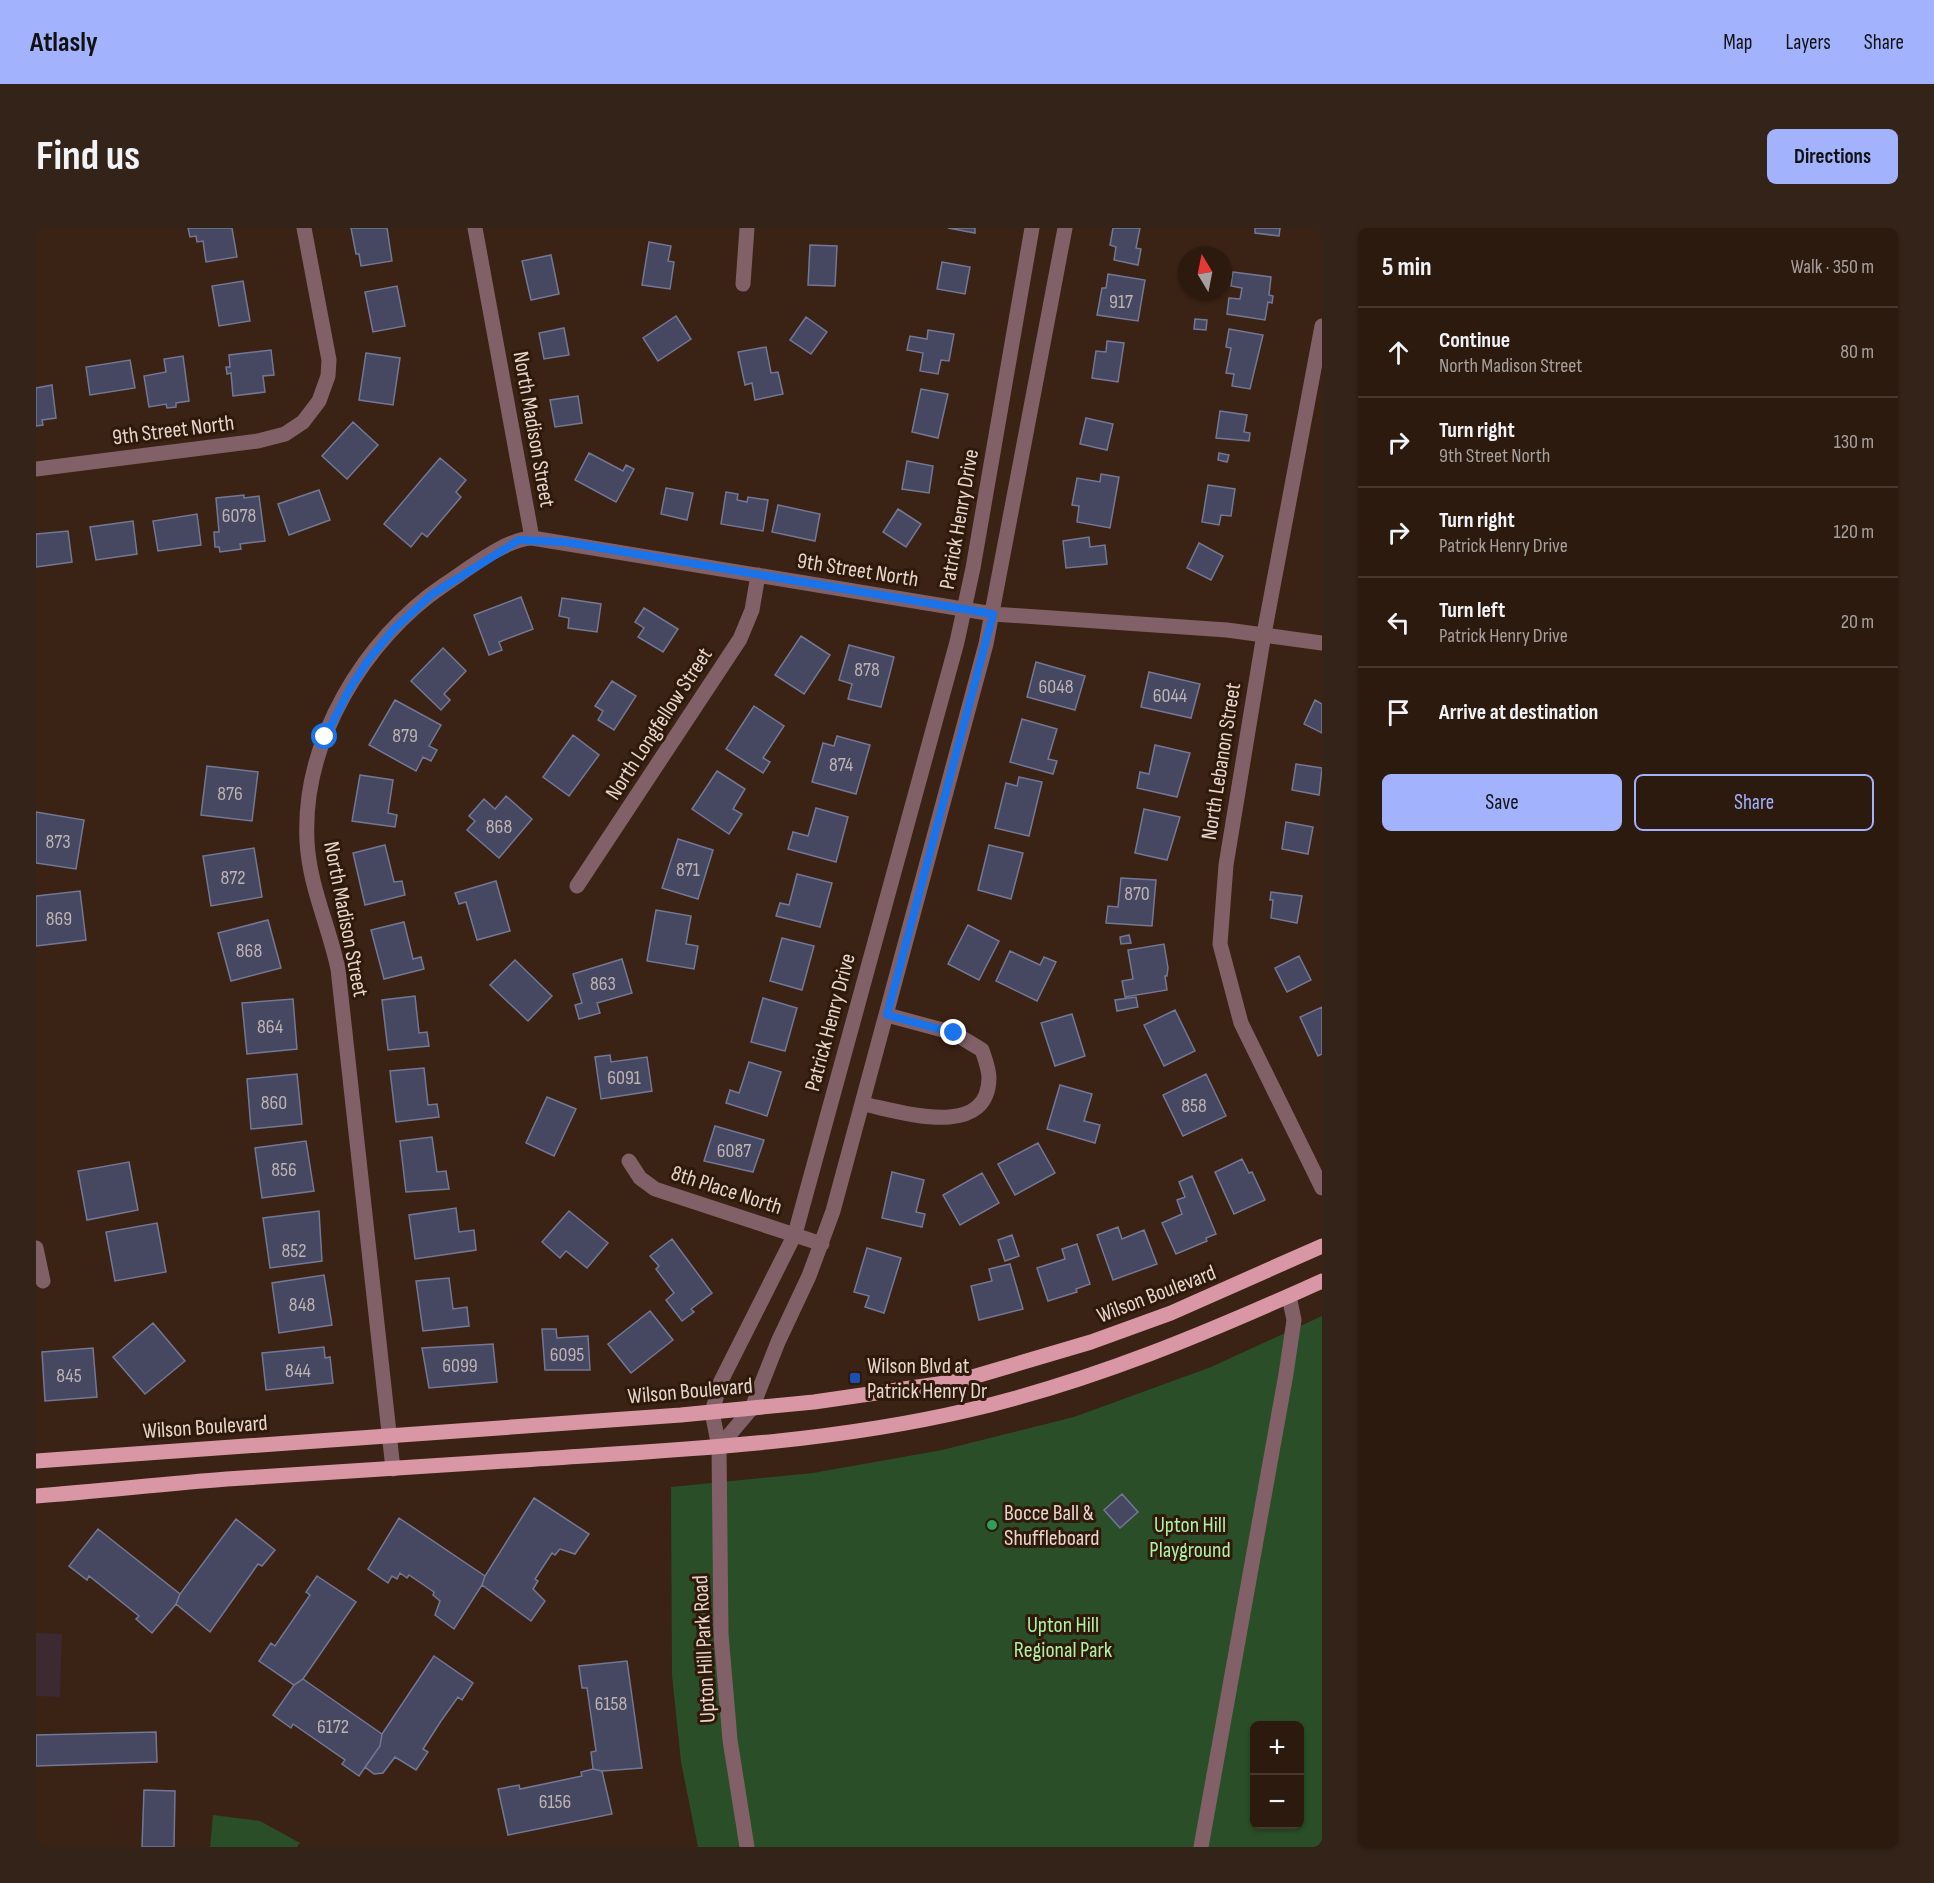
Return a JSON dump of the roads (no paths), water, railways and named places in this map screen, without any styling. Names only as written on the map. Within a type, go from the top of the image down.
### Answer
[{"type":"main road","name":"Wilson Boulevard","points":[[36,1461],[712,1412],[959,1381],[1046,1357],[1171,1313],[1322,1246]]},
{"type":"main road","points":[[36,1496],[719,1447],[866,1428],[966,1411],[1010,1400],[1155,1354],[1322,1281]]},
{"type":"street","name":"9th Street North","points":[[36,469],[274,438],[291,431],[308,416],[322,396],[329,368],[304,228]]},
{"type":"street","name":"North Madison Street","points":[[393,1469],[338,969],[317,897],[307,840],[310,796],[316,765],[325,737],[350,688],[376,650],[400,622],[436,591],[506,546],[519,540],[532,538],[475,228]]},
{"type":"street","points":[[743,284],[747,228]]},
{"type":"street","name":"Patrick Henry Drive","points":[[719,1447],[712,1412],[721,1381],[795,1234],[965,610],[1032,228]]},
{"type":"street","points":[[719,1447],[752,1408],[778,1342],[822,1244],[863,1104],[993,614],[1065,228]]},
{"type":"street","name":"North Lebanon Street","points":[[1322,326],[1264,634],[1226,865],[1220,944],[1241,1023],[1322,1188]]},
{"type":"street","name":"9th Street North","points":[[532,538],[993,614],[1264,634],[1322,643]]},
{"type":"street","name":"North Longfellow Street","points":[[577,886],[740,639],[752,610],[758,575]]},
{"type":"street","points":[[863,1104],[939,1120],[968,1113],[986,1097],[990,1076],[982,1050],[954,1033],[887,1015]]},
{"type":"street","name":"8th Place North","points":[[629,1161],[640,1178],[654,1189],[822,1244]]},
{"type":"street","points":[[36,1248],[42,1281]]},
{"type":"street","points":[[1201,1847],[1286,1374],[1294,1320],[1288,1296]]},
{"type":"street","name":"Upton Hill Park Road","points":[[719,1447],[721,1634],[730,1740],[747,1847]]},
{"type":"place","name":"Wilson Blvd at Patrick Henry Dr","points":[[855,1378]]},
{"type":"place","name":"Bocce Ball & Shuffleboard","points":[[992,1525]]},
{"type":"park label","name":"Upton Hill Playground","points":[[1190,1536]]},
{"type":"park label","name":"Upton Hill Regional Park","points":[[1063,1636]]}]
